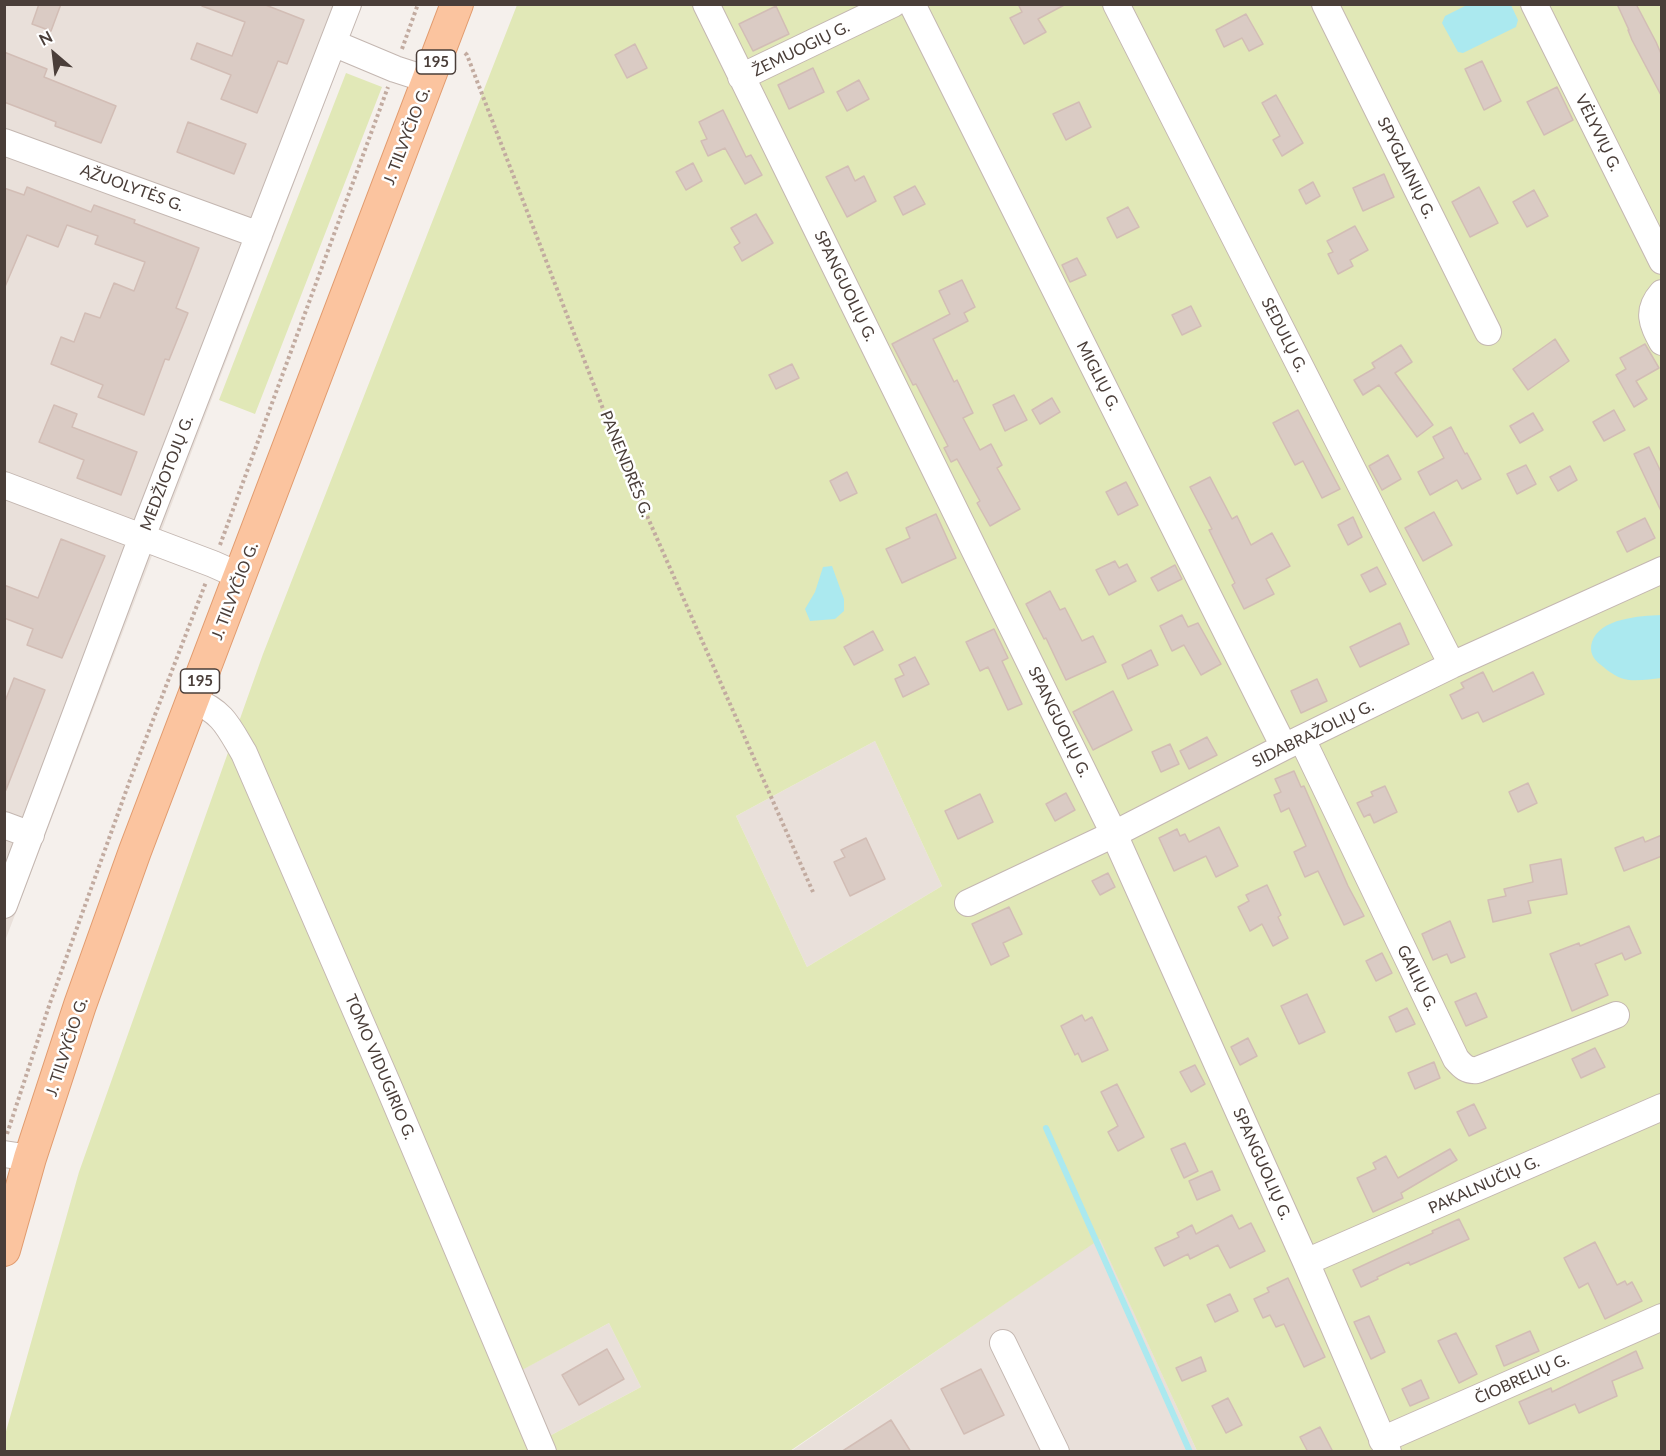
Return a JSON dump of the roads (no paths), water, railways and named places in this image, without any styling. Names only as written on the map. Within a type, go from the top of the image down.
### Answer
[{"type":"main road","name":"J. TILVYČIO G.","points":[[4,1250],[17,1156],[80,1005],[135,851],[457,4]]},
{"type":"street","name":"MEDŽIOTOJŲ G.","points":[[4,905],[142,537],[348,4]]},
{"type":"street","name":"SPANGUOLIŲ G.","points":[[706,4],[1114,834],[1306,1262],[1385,1446]]},
{"type":"street","name":"ŽEMUOGIŲ G.","points":[[741,77],[893,4]]},
{"type":"street","name":"MIGLIŲ G.","points":[[912,4],[1293,743]]},
{"type":"street","name":"SEDULŲ G.","points":[[1116,4],[1452,665]]},
{"type":"street","name":"SPYGLAINIŲ G.","points":[[1325,4],[1488,332]]},
{"type":"street","name":"VĖLYVIŲ G.","points":[[1534,4],[1662,261]]},
{"type":"street","points":[[333,43],[395,69],[429,80]]},
{"type":"street","name":"ĄŽUOLYTĖS G.","points":[[4,142],[259,235]]},
{"type":"street","points":[[1662,293],[1652,312],[1652,322],[1662,342]]},
{"type":"street","points":[[4,485],[240,576]]},
{"type":"street","name":"SIDABRAŽOLIŲ G.","points":[[968,903],[1114,834],[1452,665],[1662,570]]},
{"type":"street","name":"TOMO VIDUGIRIO G.","points":[[193,700],[209,706],[220,715],[244,753],[388,1084],[543,1452]]},
{"type":"street","name":"GAILIŲ G.","points":[[1293,743],[1456,1059],[1462,1066],[1470,1071],[1477,1070],[1616,1015]]},
{"type":"street","points":[[4,825],[31,835]]},
{"type":"street","name":"PAKALNUČIŲ G.","points":[[1306,1262],[1662,1107]]},
{"type":"street","name":"ČIOBRELIŲ G.","points":[[1385,1446],[1662,1317]]},
{"type":"street","points":[[1003,1343],[1056,1452]]},
{"type":"water","points":[[1469,4],[1511,5],[1518,20],[1516,27],[1463,53],[1458,52],[1442,23],[1445,16]]},
{"type":"water","points":[[832,566],[844,599],[844,611],[835,619],[810,621],[805,609],[815,592],[823,567]]},
{"type":"water","points":[[1661,615],[1661,678],[1637,680],[1618,677],[1594,658],[1591,652],[1592,642],[1603,628],[1622,620]]},
{"type":"waterway","points":[[1046,1128],[1190,1452]]}]
